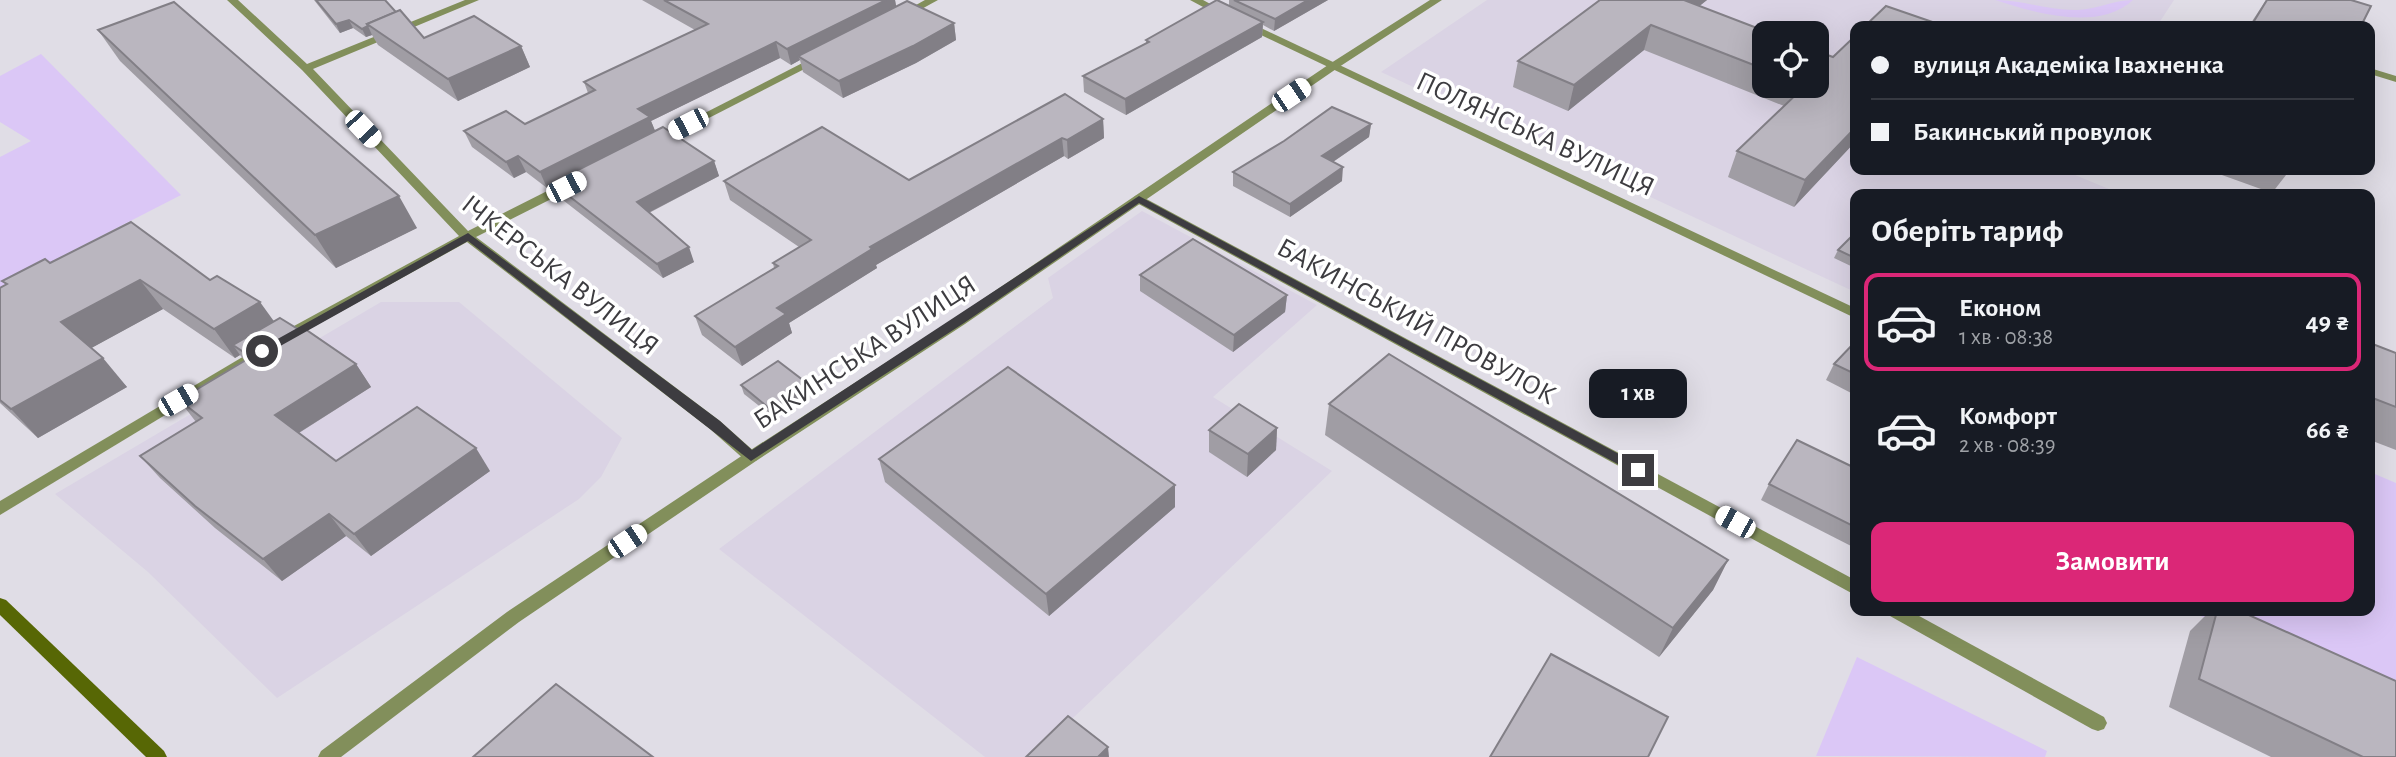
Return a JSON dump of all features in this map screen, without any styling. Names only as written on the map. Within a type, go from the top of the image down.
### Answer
[{"type":"main road","points":[[0,605],[158,757]]},
{"type":"street","name":"ІЧКЕРСЬКА ВУЛИЦЯ","points":[[232,0],[306,68],[468,236],[715,425],[751,457]]},
{"type":"street","points":[[306,68],[474,0]]},
{"type":"street","points":[[896,19],[933,0]]},
{"type":"street","name":"ПОЛЯНСЬКА ВУЛИЦЯ","points":[[1195,0],[1850,311]]},
{"type":"street","name":"БАКИНСЬКА ВУЛИЦЯ","points":[[327,757],[513,617],[960,321],[1335,65],[1437,0]]},
{"type":"street","points":[[639,149],[823,56]]},
{"type":"street","points":[[2375,73],[2396,79]]},
{"type":"street","points":[[0,509],[274,344],[468,236],[590,174]]},
{"type":"street","name":"БАКИНСЬКИЙ ПРОВУЛОК","points":[[1139,199],[1850,585]]},
{"type":"street","points":[[1905,616],[2098,723]]},
{"type":"shaded area","points":[[1487,0],[2174,0],[2160,21],[1850,21],[1850,175],[2075,175],[2109,189],[1850,189],[1850,290],[1381,72]]},
{"type":"shaded area","points":[[1995,0],[2078,10],[2133,0],[2119,10],[2102,15],[2066,17]]},
{"type":"shaded area","points":[[41,54],[181,195],[0,288],[0,157],[31,141],[0,122],[0,76]]},
{"type":"shaded area","points":[[1142,211],[1317,305],[1213,397],[1332,471],[1032,757],[985,757],[719,549],[1053,298],[1048,278]]},
{"type":"shaded area","points":[[381,302],[459,302],[622,438],[601,477],[579,499],[277,698],[148,572],[55,494]]},
{"type":"shaded area","points":[[2375,474],[2396,483],[2396,706],[2201,616],[2375,616]]},
{"type":"shaded area","points":[[1857,657],[2047,751],[2045,757],[1816,756]]},
{"type":"building","points":[[316,0],[385,0],[396,12],[367,24],[368,26],[362,29],[349,20],[336,24]]},
{"type":"building","points":[[664,0],[886,0],[787,49],[776,42],[638,109],[650,117],[540,172],[518,156],[506,162],[464,131],[506,111],[525,124],[595,90],[584,82],[708,24]]},
{"type":"building","points":[[1217,0],[1263,22],[1125,99],[1083,76],[1149,42],[1146,40]]},
{"type":"building","points":[[1234,0],[1308,0],[1275,19]]},
{"type":"building","points":[[1600,0],[1684,0],[1752,26],[1752,64],[1651,25],[1574,85],[1518,61]]},
{"type":"building","points":[[2267,0],[2351,0],[2371,6],[2364,21],[2254,21]]},
{"type":"building","points":[[907,1],[954,23],[839,81],[798,56]]},
{"type":"building","points":[[174,2],[399,196],[315,235],[98,30]]},
{"type":"building","points":[[1886,6],[1930,21],[1870,21]]},
{"type":"building","points":[[400,10],[424,38],[474,16],[521,46],[448,79],[367,24]]},
{"type":"building","points":[[1850,41],[1850,133],[1805,180],[1737,151],[1792,98],[1829,98],[1829,56],[1833,57]]},
{"type":"building","points":[[1065,94],[1103,119],[1067,140],[1062,138],[870,247],[872,249],[777,308],[786,314],[735,347],[695,316],[778,266],[773,263],[811,240],[724,181],[822,127],[909,180]]},
{"type":"building","points":[[1332,107],[1371,124],[1322,156],[1343,167],[1290,204],[1233,172],[1284,141]]},
{"type":"building","points":[[663,127],[714,161],[637,202],[689,247],[657,264],[552,183]]},
{"type":"building","points":[[131,222],[210,280],[217,276],[260,302],[214,329],[140,280],[61,322],[103,358],[11,409],[0,400],[0,288],[7,284],[2,281],[45,259],[50,263]]},
{"type":"building","points":[[1850,238],[1850,256],[1838,250]]},
{"type":"building","points":[[1193,239],[1287,295],[1234,335],[1140,275]]},
{"type":"building","points":[[280,318],[298,329],[302,327],[356,364],[275,415],[336,461],[417,407],[476,448],[354,534],[329,514],[263,559],[195,506],[140,456],[202,418],[179,400],[251,357],[233,345]]},
{"type":"building","points":[[2375,345],[2396,353],[2396,407],[2375,399]]},
{"type":"building","points":[[1850,347],[1850,372],[1834,364]]},
{"type":"building","points":[[1389,354],[1728,560],[1673,628],[1329,404]]},
{"type":"building","points":[[778,361],[808,384],[770,409],[741,385]]},
{"type":"building","points":[[1008,367],[1175,485],[1046,594],[879,459]]},
{"type":"building","points":[[1239,404],[1277,428],[1248,454],[1209,430]]},
{"type":"building","points":[[1797,440],[1850,466],[1850,524],[1769,484]]},
{"type":"building","points":[[2216,616],[2251,616],[2396,681],[2396,757],[2363,757],[2199,679]]},
{"type":"building","points":[[1551,654],[1668,717],[1648,757],[1490,757]]},
{"type":"building","points":[[556,684],[653,757],[473,757]]},
{"type":"building","points":[[1068,716],[1108,747],[1098,757],[1026,757]]},
{"type":"route","points":[[262,351],[468,236],[715,425],[751,457],[960,321],[1139,199],[1638,470]]}]
